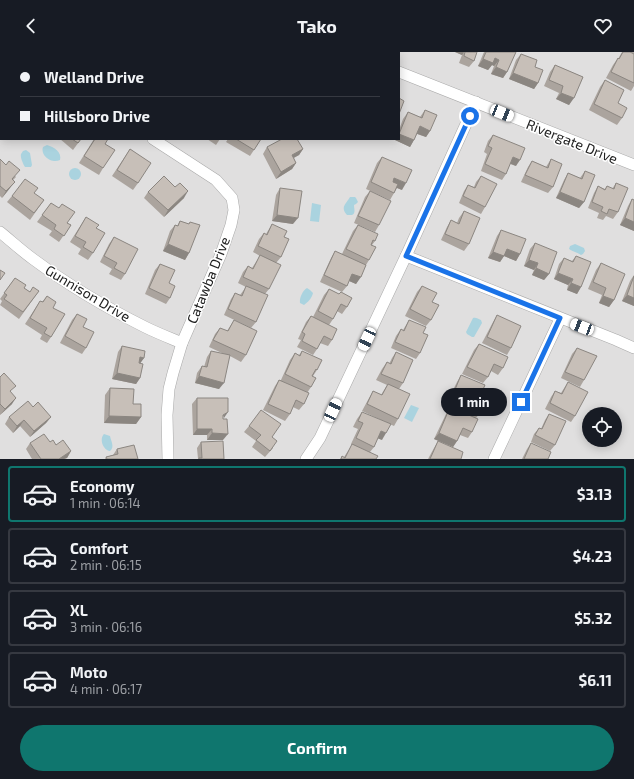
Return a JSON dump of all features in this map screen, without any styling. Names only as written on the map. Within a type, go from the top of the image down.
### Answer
[{"type":"street","name":"Rivergate Drive","points":[[400,72],[634,165]]},
{"type":"street","points":[[306,459],[320,438],[406,256],[476,102]]},
{"type":"street","name":"Catawba Drive","points":[[154,140],[216,180],[232,198],[234,210],[231,225],[221,254],[182,343],[173,373],[169,389],[167,415],[168,459]]},
{"type":"street","name":"Gunnison Drive","points":[[0,232],[33,259],[84,293],[147,328],[182,343]]},
{"type":"street","points":[[406,256],[634,348]]},
{"type":"street","points":[[494,459],[560,318]]},
{"type":"shaded area","points":[[400,52],[634,52],[634,459],[0,459],[0,140],[400,140]]},
{"type":"water","points":[[47,145],[59,152],[60,160],[50,160],[45,156],[43,153],[43,147]]},
{"type":"water","points":[[26,150],[30,153],[31,167],[25,167],[21,159],[21,154]]},
{"type":"water","points":[[77,168],[80,169],[80,179],[73,180],[70,179],[69,172],[70,169]]},
{"type":"water","points":[[350,197],[355,197],[358,202],[354,205],[354,213],[352,215],[347,215],[344,208]]},
{"type":"water","points":[[312,203],[321,205],[319,222],[310,221]]},
{"type":"water","points":[[575,244],[584,248],[585,251],[583,254],[581,255],[569,249],[570,246]]},
{"type":"water","points":[[307,288],[313,293],[310,300],[304,305],[300,303],[300,299],[303,292]]},
{"type":"water","points":[[473,318],[481,320],[482,323],[474,337],[472,337],[466,332]]},
{"type":"water","points":[[411,405],[419,408],[412,422],[404,418]]},
{"type":"water","points":[[104,434],[110,436],[112,446],[110,451],[105,449],[102,444]]},
{"type":"building","points":[[465,52],[477,52],[474,61],[464,56]]},
{"type":"building","points":[[486,52],[516,52],[507,72],[496,67],[499,60],[495,58],[493,63],[483,59]]},
{"type":"building","points":[[623,52],[630,52],[634,54],[634,83],[611,72],[618,58],[619,59]]},
{"type":"building","points":[[521,54],[537,60],[535,67],[543,70],[538,83],[513,73]]},
{"type":"building","points":[[555,65],[583,77],[574,98],[561,93],[563,86],[549,80]]},
{"type":"building","points":[[605,80],[624,90],[618,103],[627,108],[622,118],[594,104]]},
{"type":"building","points":[[400,99],[404,101],[400,111]]},
{"type":"building","points":[[425,110],[437,115],[430,131],[420,126],[414,140],[400,134],[408,112],[422,118]]},
{"type":"building","points":[[493,135],[525,148],[520,160],[513,157],[506,174],[485,164],[492,148],[488,146]]},
{"type":"building","points":[[74,140],[80,140],[78,143]]},
{"type":"building","points":[[94,140],[107,140],[105,144],[115,150],[103,168],[84,156]]},
{"type":"building","points":[[238,140],[260,140],[254,150]]},
{"type":"building","points":[[280,140],[298,140],[303,149],[292,155],[296,163],[281,172],[267,147]]},
{"type":"building","points":[[130,149],[151,163],[138,183],[117,170]]},
{"type":"building","points":[[382,157],[412,170],[406,183],[394,178],[393,182],[398,184],[394,193],[371,182]]},
{"type":"building","points":[[0,159],[6,165],[9,161],[20,170],[12,179],[15,182],[6,191],[0,186]]},
{"type":"building","points":[[551,159],[562,164],[553,187],[525,175],[532,161],[548,168]]},
{"type":"building","points":[[585,171],[595,175],[584,202],[560,192],[568,173],[582,179]]},
{"type":"building","points":[[164,176],[175,187],[180,183],[188,191],[168,210],[148,192]]},
{"type":"building","points":[[481,176],[497,184],[485,207],[463,196],[468,185],[475,188]]},
{"type":"building","points":[[25,179],[38,188],[34,193],[44,200],[34,213],[12,196]]},
{"type":"building","points":[[616,183],[628,188],[618,212],[609,209],[607,214],[601,211],[603,207],[592,202],[598,186],[605,190],[607,186],[614,189]]},
{"type":"building","points":[[280,188],[302,191],[298,218],[277,215]]},
{"type":"building","points":[[370,191],[391,201],[379,225],[358,216]]},
{"type":"building","points":[[632,199],[634,200],[634,222],[625,218]]},
{"type":"building","points":[[51,203],[59,208],[62,204],[75,212],[67,223],[71,225],[64,236],[54,229],[56,225],[42,215]]},
{"type":"building","points":[[464,211],[480,218],[469,244],[445,234],[451,220],[459,224]]},
{"type":"building","points":[[86,217],[99,225],[96,228],[105,233],[93,253],[83,247],[86,242],[75,236]]},
{"type":"building","points":[[180,221],[200,225],[189,253],[168,244],[175,225],[178,226]]},
{"type":"building","points":[[272,224],[287,231],[284,237],[289,239],[281,257],[258,246],[264,233],[267,235]]},
{"type":"building","points":[[358,225],[378,234],[375,241],[373,240],[371,245],[376,247],[369,260],[346,249]]},
{"type":"building","points":[[501,230],[526,239],[520,254],[507,249],[504,256],[493,252]]},
{"type":"building","points":[[114,237],[138,249],[125,274],[114,268],[117,263],[104,256]]},
{"type":"building","points":[[535,243],[557,252],[549,274],[536,268],[538,263],[529,260]]},
{"type":"building","points":[[335,251],[366,265],[361,277],[352,274],[347,286],[324,275]]},
{"type":"building","points":[[260,255],[281,265],[269,289],[243,277],[248,266],[253,269]]},
{"type":"building","points":[[576,256],[591,262],[581,287],[571,283],[573,279],[558,273],[564,258],[573,262]]},
{"type":"building","points":[[601,263],[625,274],[614,300],[603,296],[606,288],[593,282]]},
{"type":"building","points":[[160,264],[175,270],[169,283],[175,286],[170,298],[149,288]]},
{"type":"building","points":[[0,270],[5,273],[0,280]]},
{"type":"building","points":[[634,276],[634,298],[627,295]]},
{"type":"building","points":[[15,278],[26,285],[24,288],[30,292],[33,287],[39,291],[23,312],[4,299],[7,295],[4,293]]},
{"type":"building","points":[[246,286],[268,295],[256,322],[228,309],[235,293],[242,296]]},
{"type":"building","points":[[422,286],[437,293],[432,302],[439,305],[431,320],[410,309]]},
{"type":"building","points":[[329,289],[339,294],[341,292],[352,298],[347,307],[341,304],[333,319],[318,311]]},
{"type":"building","points":[[47,296],[56,302],[53,308],[65,314],[51,337],[44,333],[47,328],[30,318],[40,301],[43,302]]},
{"type":"building","points":[[77,314],[87,319],[83,327],[94,332],[86,348],[65,336]]},
{"type":"building","points":[[497,315],[521,326],[511,348],[487,337]]},
{"type":"building","points":[[311,316],[337,329],[332,340],[324,336],[317,349],[302,341],[305,334],[302,332]]},
{"type":"building","points":[[234,320],[257,331],[246,355],[213,340],[220,328],[228,331]]},
{"type":"building","points":[[409,320],[426,327],[423,333],[428,335],[420,353],[395,342],[401,329],[404,331]]},
{"type":"building","points":[[479,344],[508,357],[503,368],[494,364],[488,377],[467,367]]},
{"type":"building","points":[[122,346],[145,351],[144,358],[140,357],[139,363],[143,364],[140,378],[117,373]]},
{"type":"building","points":[[577,348],[597,356],[584,380],[565,372]]},
{"type":"building","points":[[211,351],[230,355],[224,383],[199,376],[202,366],[207,367]]},
{"type":"building","points":[[302,351],[322,360],[312,376],[316,378],[311,387],[285,374],[295,353],[300,356]]},
{"type":"building","points":[[396,352],[413,360],[403,383],[381,374],[387,362],[391,364]]},
{"type":"building","points":[[4,373],[16,386],[10,391],[16,398],[5,409],[0,404],[0,377]]},
{"type":"building","points":[[461,375],[485,385],[477,403],[483,405],[480,413],[464,407],[468,398],[454,392]]},
{"type":"building","points":[[279,380],[309,393],[304,404],[296,400],[290,414],[268,404]]},
{"type":"building","points":[[568,382],[588,392],[575,416],[550,403],[555,391],[562,394]]},
{"type":"building","points":[[388,384],[410,394],[398,419],[367,404],[373,391],[382,395]]},
{"type":"building","points":[[110,388],[134,389],[133,404],[141,404],[141,417],[109,416]]},
{"type":"building","points":[[197,398],[228,398],[228,412],[223,415],[223,419],[227,419],[228,434],[212,433],[212,429],[197,429]]},
{"type":"building","points":[[28,401],[33,407],[38,402],[51,417],[34,431],[24,420],[17,426],[9,417]]},
{"type":"building","points":[[450,407],[478,419],[472,432],[463,428],[457,441],[439,433]]},
{"type":"building","points":[[261,410],[281,424],[272,437],[277,441],[270,451],[256,440],[261,435],[249,426]]},
{"type":"building","points":[[362,412],[391,424],[386,433],[381,431],[374,447],[356,438],[363,423],[358,421]]},
{"type":"building","points":[[549,414],[566,421],[555,445],[535,435],[539,428],[542,429]]},
{"type":"building","points":[[44,434],[50,442],[53,440],[56,445],[63,440],[71,451],[59,459],[41,459],[30,443]]},
{"type":"building","points":[[223,441],[224,459],[199,459],[202,458],[201,442]]},
{"type":"building","points":[[438,441],[463,452],[461,459],[430,459]]},
{"type":"building","points":[[531,443],[551,452],[548,459],[524,459]]},
{"type":"building","points":[[352,444],[378,456],[376,459],[341,459],[342,456],[345,458]]},
{"type":"building","points":[[134,445],[138,459],[107,459],[106,457],[118,454],[117,449]]},
{"type":"route","points":[[470,116],[406,256],[560,318],[521,402]]}]
